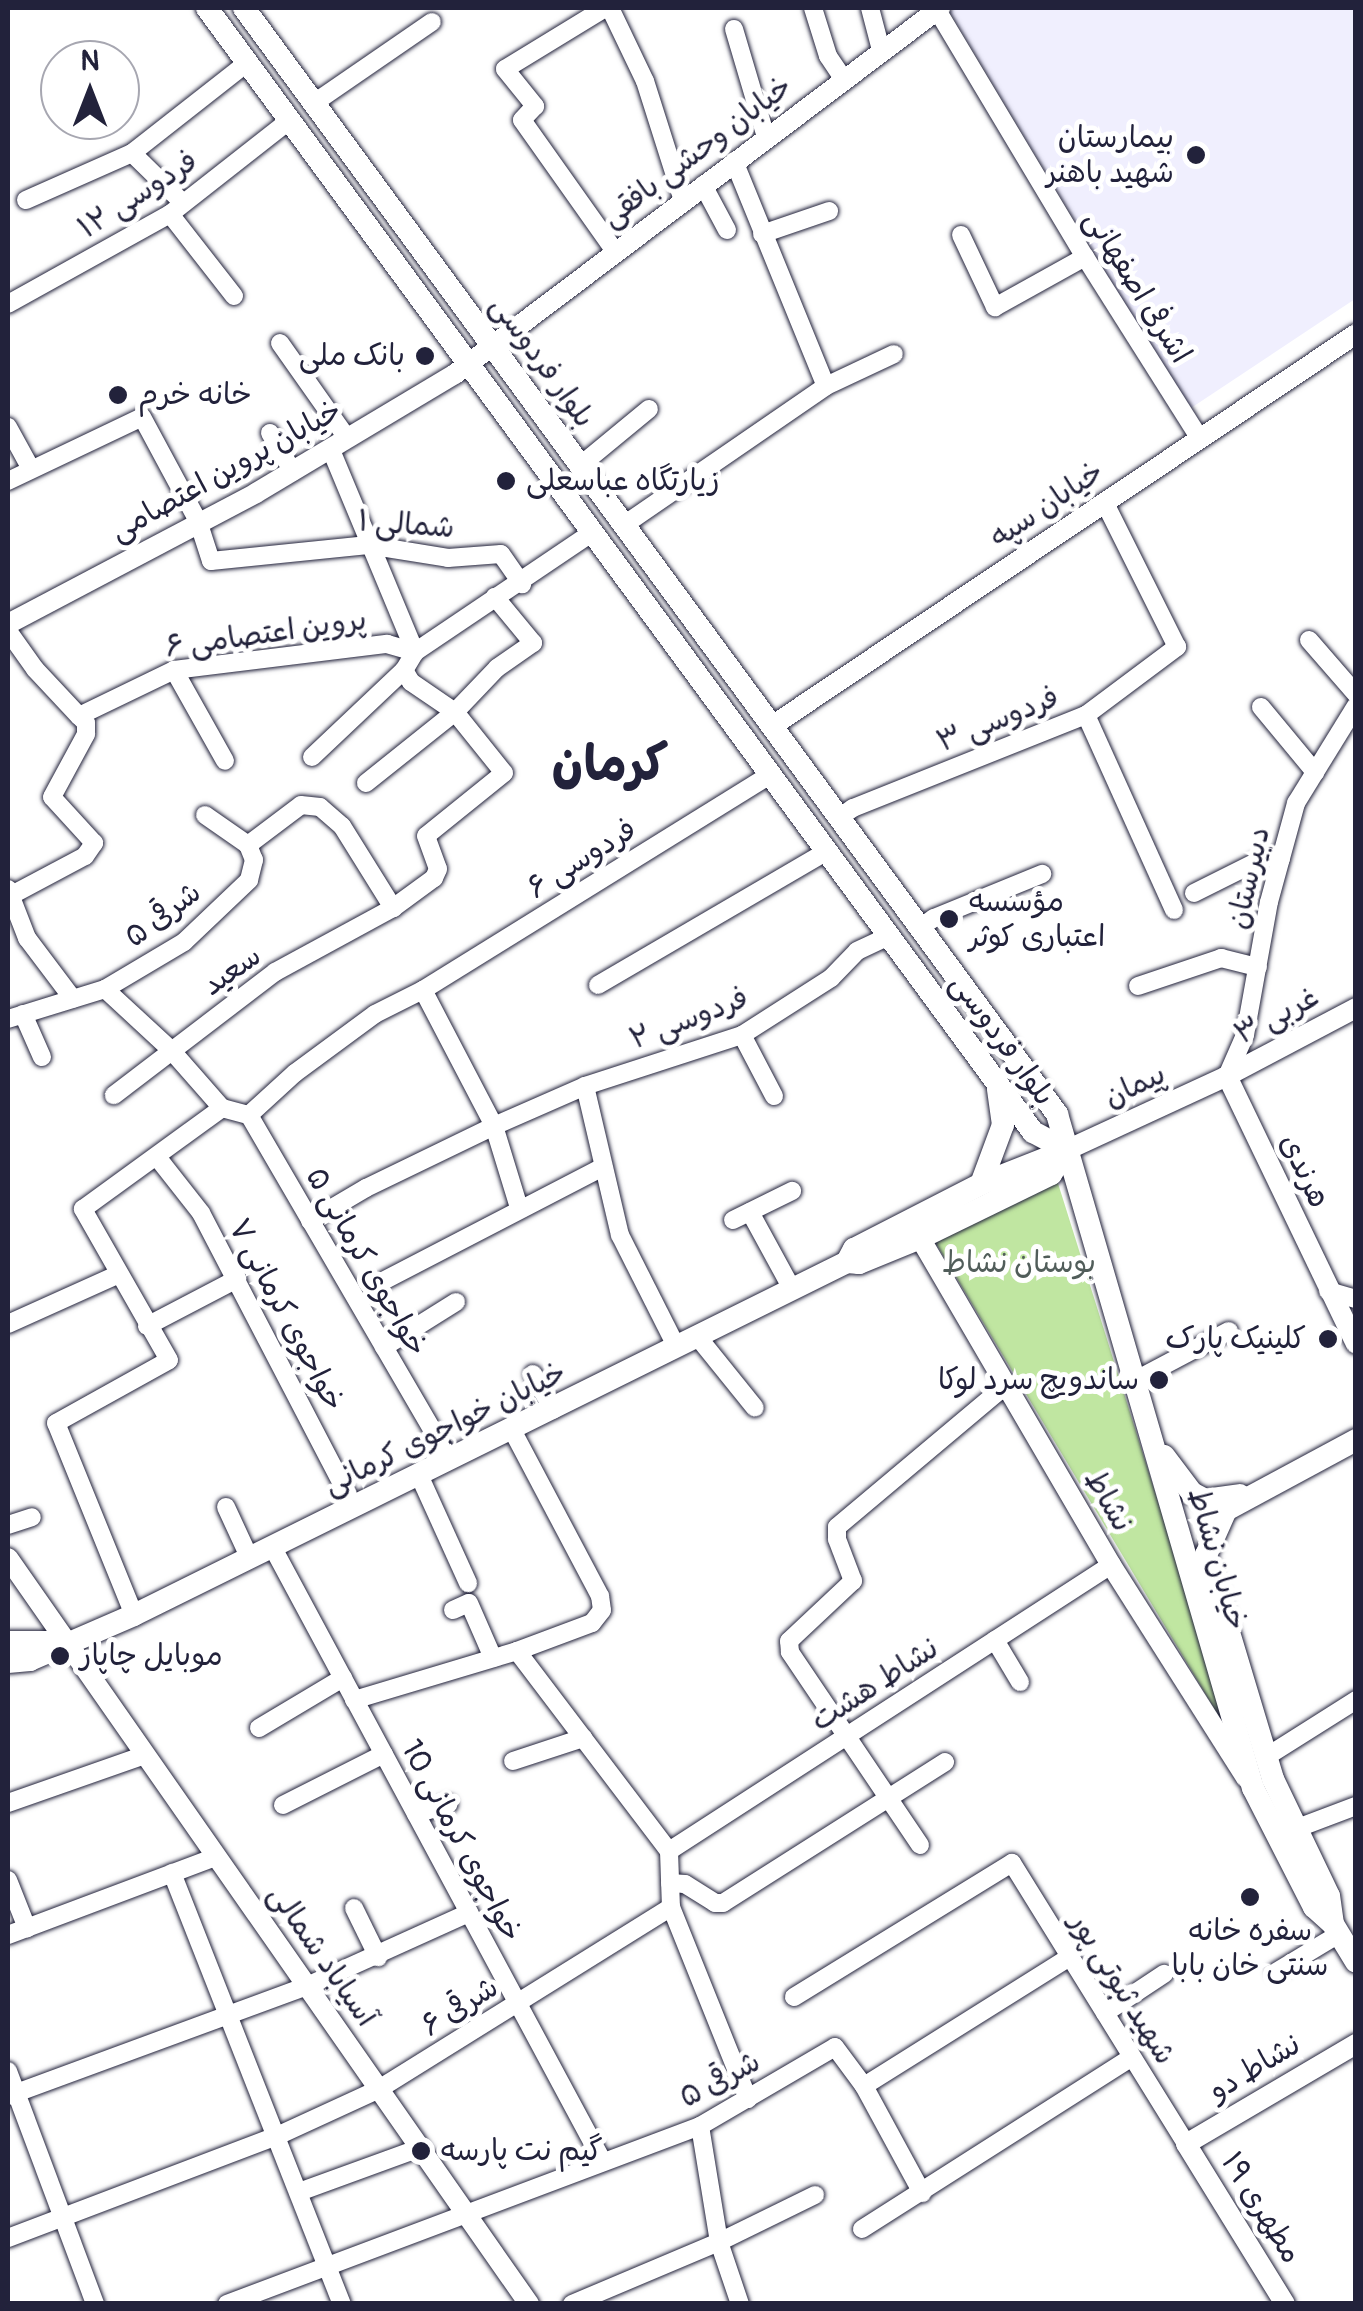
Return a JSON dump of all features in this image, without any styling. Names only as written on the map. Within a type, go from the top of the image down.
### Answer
[{"type":"main road","name":"بلوار فردوسی","points":[[207,8],[1033,1132],[1067,1150]]},
{"type":"main road","name":"بلوار فردوسی","points":[[244,8],[1057,1114],[1067,1150]]},
{"type":"main road","points":[[747,743],[772,726]]},
{"type":"main road","points":[[981,1184],[1003,1125],[996,1081]]},
{"type":"main road","points":[[1067,1150],[1051,1174],[920,1238],[859,1263],[848,1262],[854,1249],[981,1184],[1067,1150]]},
{"type":"main road","name":"خیابان نشاط","points":[[1067,1150],[1253,1788],[1314,1906],[1336,1929],[1356,1962]]},
{"type":"main road","name":"خیابان خواجوی کرمانی","points":[[8,1662],[30,1660],[134,1616],[848,1262]]},
{"type":"main road","points":[[1152,1439],[1184,1484],[1205,1500],[1221,1501],[1267,1485]]},
{"type":"main road","points":[[1336,1929],[1329,1896],[1295,1829],[1266,1757],[1208,1570],[1208,1543],[1226,1510],[1356,1440]]},
{"type":"main road","points":[[8,1642],[66,1642]]},
{"type":"street","points":[[616,252],[522,120],[536,106],[506,69],[608,8],[644,81],[682,201]]},
{"type":"street","points":[[813,8],[828,56],[843,78]]},
{"type":"street","points":[[870,8],[882,50]]},
{"type":"street","name":"خیابان وحشی بافقی","points":[[469,364],[939,8]]},
{"type":"street","name":"اشرفی اصفهانی","points":[[939,8],[1085,257],[1200,438]]},
{"type":"street","points":[[314,103],[432,22]]},
{"type":"street","points":[[734,29],[766,137]]},
{"type":"street","points":[[26,200],[132,153],[248,62]]},
{"type":"street","name":"فردوسی ۱۲","points":[[8,304],[177,208],[290,120]]},
{"type":"street","points":[[132,153],[177,208],[234,296]]},
{"type":"street","points":[[734,162],[826,386]]},
{"type":"street","points":[[703,185],[727,230]]},
{"type":"street","points":[[762,234],[828,212]]},
{"type":"street","points":[[961,235],[994,306],[1085,257]]},
{"type":"street","name":"خیابان سپه","points":[[772,726],[1356,334]]},
{"type":"street","points":[[280,343],[339,444],[368,545],[414,652]]},
{"type":"street","points":[[624,525],[826,386],[894,354]]},
{"type":"street","name":"خیابان پروین اعتصامی","points":[[8,628],[293,472],[469,364]]},
{"type":"street","points":[[581,465],[649,408]]},
{"type":"street","points":[[8,482],[142,417],[198,522]]},
{"type":"street","points":[[8,426],[31,469]]},
{"type":"street","points":[[270,433],[293,472]]},
{"type":"street","points":[[1086,714],[1177,647],[1104,503]]},
{"type":"street","name":"شمالی ۱","points":[[198,522],[212,561],[368,545],[448,558],[501,554],[522,584]]},
{"type":"street","points":[[312,757],[404,670],[414,652],[495,597],[522,584],[592,532]]},
{"type":"street","points":[[366,784],[455,712],[497,668],[533,643],[495,597]]},
{"type":"street","points":[[8,628],[35,670],[86,723],[86,734],[52,798],[94,843],[86,856],[9,894],[27,938],[72,999]]},
{"type":"street","points":[[1309,640],[1356,694]]},
{"type":"street","name":"پروین اعتصامی ۶","points":[[79,716],[174,670],[387,644],[414,652]]},
{"type":"street","points":[[174,670],[224,761]]},
{"type":"street","points":[[404,670],[411,682],[455,712]]},
{"type":"street","name":"دبیرستان","points":[[1227,1076],[1244,1036],[1280,859],[1296,803],[1356,706]]},
{"type":"street","points":[[1261,707],[1314,772]]},
{"type":"street","name":"سعید","points":[[114,1095],[275,972],[393,908],[434,878],[438,869],[426,836],[504,773],[455,712]]},
{"type":"street","name":"فردوسی ۳","points":[[839,818],[853,808],[1086,714],[1174,910]]},
{"type":"street","name":"فردوسی ۶","points":[[249,1115],[295,1073],[362,1023],[423,990],[770,774]]},
{"type":"street","points":[[205,815],[248,845],[301,806],[320,807],[332,815],[393,908]]},
{"type":"street","name":"شرقی ۵","points":[[15,1016],[105,989],[184,942],[249,880],[254,860],[248,845]]},
{"type":"street","points":[[598,985],[826,851]]},
{"type":"street","points":[[1194,893],[1266,857],[1280,859]]},
{"type":"street","points":[[920,928],[934,918],[1042,874]]},
{"type":"street","name":"فردوسی ۲","points":[[310,1222],[366,1188],[585,1086],[742,1035],[832,978],[858,951],[889,936]]},
{"type":"street","points":[[1138,986],[1221,958],[1258,967]]},
{"type":"street","points":[[105,989],[171,1050],[222,1108],[249,1115]]},
{"type":"street","points":[[423,990],[494,1126],[520,1208]]},
{"type":"street","name":"۳ غربی","points":[[1227,1076],[1356,1008]]},
{"type":"street","points":[[15,1016],[42,1057]]},
{"type":"street","points":[[742,1035],[774,1096]]},
{"type":"street","name":"پیمان","points":[[1067,1150],[1227,1076]]},
{"type":"street","name":"هرندی","points":[[1227,1076],[1356,1344]]},
{"type":"street","points":[[585,1086],[620,1235],[686,1341],[755,1408]]},
{"type":"street","points":[[134,1616],[56,1423],[169,1360],[83,1210],[222,1108]]},
{"type":"street","name":"خواجوی کرمانی ۵","points":[[249,1115],[450,1460]]},
{"type":"street","name":"خواجوی کرمانی ۷","points":[[157,1157],[200,1213],[354,1506]]},
{"type":"street","points":[[385,1280],[604,1167]]},
{"type":"street","points":[[792,1191],[741,1216],[792,1289]]},
{"type":"street","name":"نشاط","points":[[920,1238],[1111,1565],[1253,1788]]},
{"type":"street","points":[[8,1324],[118,1275]]},
{"type":"street","points":[[147,1326],[237,1279]]},
{"type":"street","points":[[1328,1291],[1356,1299]]},
{"type":"street","points":[[384,1348],[456,1302]]},
{"type":"street","points":[[1136,1380],[1228,1331]]},
{"type":"street","points":[[533,1374],[553,1410]]},
{"type":"street","points":[[920,1845],[846,1736],[789,1647],[789,1641],[853,1582],[837,1527],[1005,1386]]},
{"type":"street","points":[[354,1700],[517,1651],[592,1623],[602,1610],[600,1596],[512,1430]]},
{"type":"street","points":[[419,1475],[468,1583]]},
{"type":"street","points":[[226,1507],[250,1559]]},
{"type":"street","points":[[8,1525],[32,1517]]},
{"type":"street","name":"خواجوی کرمانی 10","points":[[273,1548],[602,2160]]},
{"type":"street","name":"آسیاباد شمالی","points":[[8,1558],[529,2304]]},
{"type":"street","name":"نشاط هشت","points":[[669,1850],[1111,1565]]},
{"type":"street","points":[[453,1610],[468,1603],[492,1658]]},
{"type":"street","points":[[995,1640],[1020,1682]]},
{"type":"street","points":[[517,1651],[669,1850],[671,1907],[748,2099]]},
{"type":"street","points":[[259,1728],[342,1678]]},
{"type":"street","points":[[1266,1757],[1356,1700]]},
{"type":"street","points":[[514,1761],[583,1738]]},
{"type":"street","points":[[283,1805],[384,1754]]},
{"type":"street","points":[[8,1803],[145,1755]]},
{"type":"street","points":[[670,1883],[685,1884],[715,1903],[723,1903],[944,1762]]},
{"type":"street","points":[[416,1814],[448,1804]]},
{"type":"street","points":[[1295,1829],[1356,1806]]},
{"type":"street","points":[[8,1935],[216,1857]]},
{"type":"street","name":"شهید ثبوتی پور","points":[[794,1997],[1012,1862],[1186,2144]]},
{"type":"street","points":[[172,1873],[342,2304]]},
{"type":"street","points":[[8,1880],[28,1928]]},
{"type":"street","name":"شرقی ۶","points":[[8,2238],[277,2136],[379,2090],[671,1907]]},
{"type":"street","points":[[354,1908],[378,1957]]},
{"type":"street","points":[[12,2095],[306,1986],[469,1913]]},
{"type":"street","points":[[1276,1972],[1336,1929]]},
{"type":"street","points":[[864,2086],[1070,1957]]},
{"type":"street","points":[[1104,2013],[1164,1974]]},
{"type":"street","name":"نشاط دو","points":[[1186,2144],[1356,2044]]},
{"type":"street","name":"شرقی ۵","points":[[227,2304],[700,2126],[835,2046],[864,2086],[922,2193]]},
{"type":"street","points":[[862,2228],[1132,2057]]},
{"type":"street","points":[[8,2070],[12,2095],[94,2304]]},
{"type":"street","points":[[700,2126],[719,2242],[740,2304]]},
{"type":"street","name":"مطهری ۱۹","points":[[1186,2144],[1285,2304]]},
{"type":"street","points":[[299,2192],[420,2148]]},
{"type":"street","points":[[572,2304],[719,2242],[815,2195]]},
{"type":"shaded area","name":"بیمارستان شهید باهنر","points":[[955,8],[1355,8],[1355,299],[1188,410],[950,12]]},
{"type":"green space","name":"بوستان نشاط","points":[[1056,1177],[1233,1740],[932,1237]]},
{"type":"place","name":"بیمارستان شهید باهنر","points":[[1196,155]]},
{"type":"place","name":"بانک ملی","points":[[425,356]]},
{"type":"place","name":"خانه خرم","points":[[118,395]]},
{"type":"place","name":"زیارتگاه عباسعلی","points":[[506,481]]},
{"type":"place","name":"مؤسسه اعتباری کوثر","points":[[949,919]]},
{"type":"place","name":"کلینیک پارک","points":[[1328,1339]]},
{"type":"place","name":"ساندویچ سرد لوکا","points":[[1159,1380]]},
{"type":"place","name":"موبایل چاپار","points":[[60,1656]]},
{"type":"place","name":"سفره خانه سنتی خان بابا","points":[[1250,1897]]},
{"type":"place","name":"گیم نت پارسه","points":[[421,2151]]},
{"type":"district","name":"کرمان","points":[[610,765]]}]
